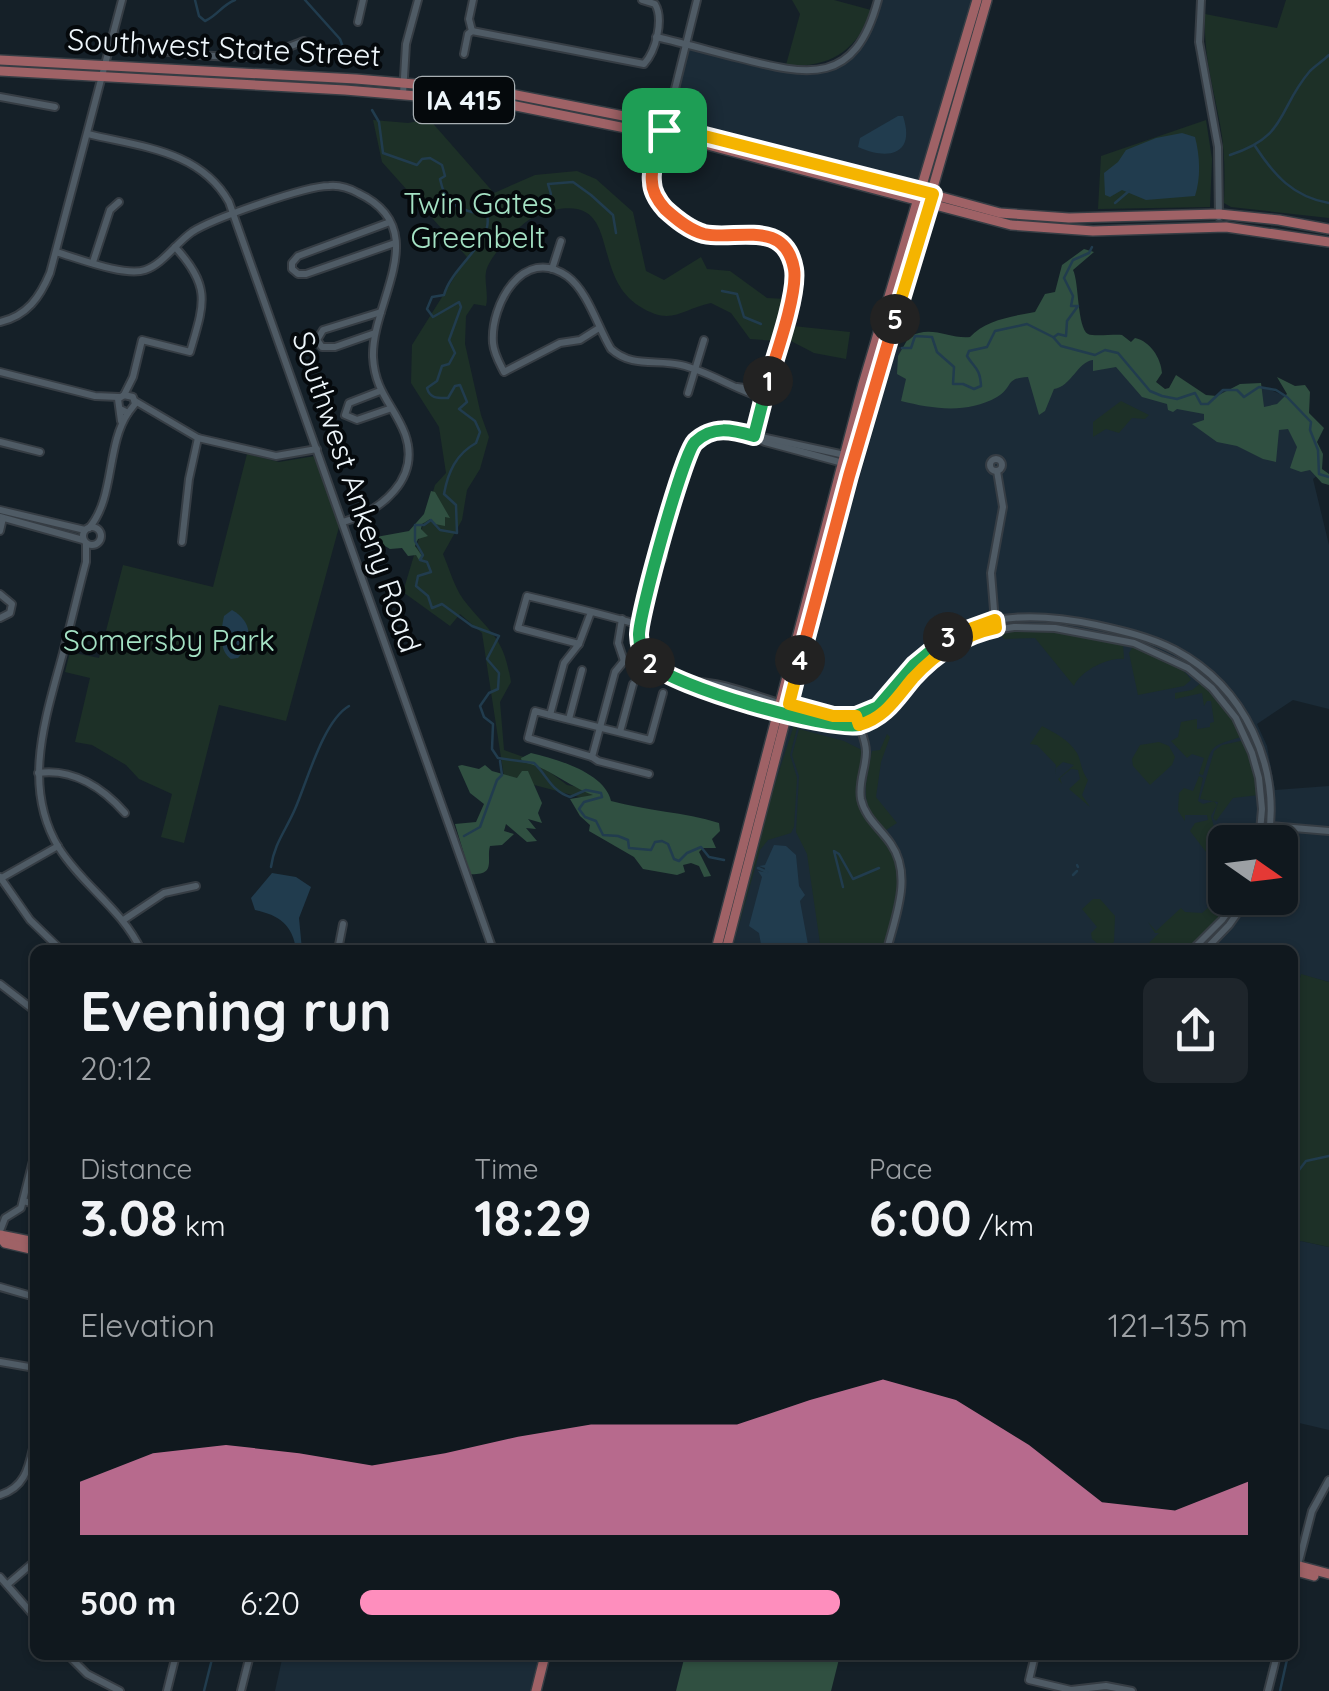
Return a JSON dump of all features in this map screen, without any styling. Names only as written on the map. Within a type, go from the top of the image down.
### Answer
[{"type":"main road","points":[[717,945],[919,196],[977,0]]},
{"type":"main road","points":[[848,460],[931,199],[987,0]]},
{"type":"main road","name":"Southwest State Street","points":[[0,60],[103,71],[403,89],[664,130],[994,212],[1034,217],[1219,214],[1329,229]]},
{"type":"main road","name":"Southwest State Street","points":[[0,71],[103,71]]},
{"type":"main road","name":"Southwest State Street","points":[[931,199],[1010,225],[1042,229],[1219,227],[1329,242]]},
{"type":"main road","points":[[727,945],[783,708]]},
{"type":"main road","points":[[0,1235],[30,1241]]},
{"type":"main road","points":[[0,1235],[5,1242],[30,1249]]},
{"type":"main road","points":[[1298,1569],[1329,1576]]},
{"type":"main road","points":[[536,1691],[544,1660]]},
{"type":"street","points":[[0,322],[13,319],[34,302],[50,273],[122,0]]},
{"type":"street","points":[[358,22],[363,0]]},
{"type":"street","points":[[472,31],[469,18],[473,0]]},
{"type":"street","points":[[472,31],[644,64],[648,62],[660,14],[654,4],[642,0]]},
{"type":"street","points":[[697,0],[652,182],[659,202],[702,233],[772,238],[789,255],[794,270],[793,288],[754,436]]},
{"type":"street","points":[[656,37],[787,71],[819,71],[840,61],[859,45],[870,27],[878,0]]},
{"type":"street","points":[[1201,0],[1199,42],[1218,147],[1219,227]]},
{"type":"street","points":[[403,89],[406,44],[417,2]]},
{"type":"street","points":[[464,54],[472,31]]},
{"type":"street","points":[[111,40],[141,49],[245,56],[266,54],[304,41]]},
{"type":"street","points":[[0,98],[55,107]]},
{"type":"street","name":"Southwest Ankeny Road","points":[[88,134],[189,161],[219,187],[234,214],[491,945]]},
{"type":"street","points":[[56,252],[128,271],[145,270],[195,230],[234,214],[243,215],[308,189],[335,186],[363,195],[390,222],[396,243],[394,270],[375,333],[373,354],[380,391],[405,434],[407,464],[393,494],[369,510],[342,520]]},
{"type":"street","points":[[93,262],[110,210],[120,202]]},
{"type":"street","points":[[390,222],[298,256],[292,269],[306,274],[396,243]]},
{"type":"street","points":[[552,270],[562,241]]},
{"type":"street","points":[[138,945],[125,920],[85,882],[58,846],[41,805],[38,774],[45,723],[86,562],[88,537],[100,507],[142,340],[190,352],[204,295],[197,276],[175,247]]},
{"type":"street","points":[[599,328],[504,372],[497,358],[493,336],[504,292],[524,272],[539,268],[552,270],[576,284],[612,350],[624,360],[678,364],[765,395]]},
{"type":"street","points":[[375,333],[330,348],[322,347],[317,340],[323,330],[382,312]]},
{"type":"street","points":[[688,393],[704,340]]},
{"type":"street","points":[[0,372],[150,412],[198,438],[276,456],[317,448]]},
{"type":"street","points":[[380,391],[349,402],[346,415],[357,420],[389,409]]},
{"type":"street","points":[[848,460],[724,429],[706,434],[693,444],[685,457],[656,555],[640,625],[644,655],[654,668],[686,682],[832,725],[858,721],[890,708],[920,671],[947,648],[995,624],[1089,632],[1148,648],[1188,668],[1226,704],[1244,734],[1259,778],[1266,825]]},
{"type":"street","points":[[182,542],[188,479],[198,438]]},
{"type":"street","points":[[0,442],[40,452]]},
{"type":"street","points":[[995,624],[991,572],[1003,507],[996,472]]},
{"type":"street","points":[[0,531],[2,514],[100,540],[100,507]]},
{"type":"street","points":[[88,537],[98,530]]},
{"type":"street","points":[[0,594],[12,608],[0,618]]},
{"type":"street","points":[[579,644],[518,628],[527,596],[640,625]]},
{"type":"street","points":[[550,715],[564,663],[579,644],[591,612]]},
{"type":"street","points":[[622,620],[618,643],[624,661]]},
{"type":"street","points":[[592,757],[615,672],[624,661],[644,655]]},
{"type":"street","points":[[569,720],[582,670]]},
{"type":"street","points":[[620,732],[632,684]]},
{"type":"street","points":[[649,774],[528,738],[535,711],[650,740],[662,693]]},
{"type":"street","points":[[858,721],[866,750],[862,804],[896,852],[902,872],[888,945]]},
{"type":"street","points":[[38,774],[78,778],[100,790],[125,814]]},
{"type":"street","points":[[1298,829],[1329,831]]},
{"type":"street","points":[[56,945],[30,920],[0,878],[58,846]]},
{"type":"street","points":[[125,920],[164,893],[196,886]]},
{"type":"street","points":[[1197,945],[1226,915]]},
{"type":"street","points":[[1209,945],[1237,915]]},
{"type":"street","points":[[339,945],[343,924]]},
{"type":"street","points":[[0,984],[30,1008]]},
{"type":"street","points":[[0,1235],[5,1218],[17,1212],[23,1200],[30,1173]]},
{"type":"street","points":[[23,1200],[30,1202]]},
{"type":"street","points":[[0,1287],[30,1296]]},
{"type":"street","points":[[0,1362],[30,1367]]},
{"type":"street","points":[[0,1496],[23,1481],[30,1457]]},
{"type":"street","points":[[1298,1558],[1312,1511],[1329,1480]]},
{"type":"street","points":[[8,1584],[30,1565]]},
{"type":"street","points":[[0,1577],[30,1610]]},
{"type":"street","points":[[74,1660],[97,1680],[120,1691]]},
{"type":"street","points":[[167,1691],[175,1660]]},
{"type":"street","points":[[240,1691],[249,1660]]},
{"type":"street","points":[[1035,1660],[1029,1680],[1072,1690],[1106,1686],[1132,1691]]},
{"type":"street","points":[[1268,1691],[1275,1660]]},
{"type":"shaded area","points":[[878,0],[987,0],[933,194],[665,126],[685,45],[769,66],[828,68],[855,49]]},
{"type":"shaded area","points":[[903,116],[906,129],[902,147],[879,153],[858,147],[860,138]]},
{"type":"shaded area","points":[[1182,133],[1195,137],[1197,144],[1199,174],[1195,196],[1146,200],[1122,190],[1110,197],[1105,195],[1104,173],[1126,150]]},
{"type":"shaded area","points":[[897,347],[1105,350],[1146,386],[1208,404],[1223,390],[1266,388],[1287,397],[1319,474],[1313,479],[1329,545],[1329,709],[1293,700],[1257,724],[1267,746],[1275,790],[1329,786],[1329,982],[1301,975],[1298,988],[1298,945],[733,945],[794,706]]},
{"type":"shaded area","points":[[232,610],[244,620],[248,639],[238,658],[231,659],[222,645],[221,633],[224,616]]},
{"type":"shaded area","points":[[774,845],[786,846],[796,855],[799,886],[805,895],[800,901],[808,945],[761,945],[759,933],[749,926],[762,877],[758,871],[764,872],[765,868],[759,866],[765,865]]},
{"type":"shaded area","points":[[272,873],[296,877],[311,887],[299,918],[302,945],[295,945],[283,922],[255,910],[251,898]]},
{"type":"shaded area","points":[[1298,1242],[1329,1247],[1329,1430],[1298,1423]]},
{"type":"shaded area","points":[[282,1660],[538,1660],[530,1691],[275,1691]]},
{"type":"green space","points":[[792,0],[834,0],[871,10],[858,36],[839,54],[815,64],[786,65],[800,14]]},
{"type":"green space","points":[[1286,0],[1329,0],[1329,218],[1224,203],[1223,144],[1207,56],[1205,14],[1277,28]]},
{"type":"green space","name":"Twin Gates Greenbelt","points":[[429,119],[494,193],[535,175],[577,171],[596,179],[633,212],[646,271],[664,280],[701,257],[707,269],[730,271],[767,298],[786,299],[776,341],[750,339],[731,313],[711,303],[676,315],[650,312],[623,291],[595,221],[584,211],[566,208],[539,214],[509,237],[487,268],[486,306],[474,304],[466,316],[465,344],[489,437],[480,469],[467,490],[462,520],[443,554],[460,594],[504,654],[511,682],[500,702],[504,750],[535,761],[567,785],[594,790],[602,803],[504,777],[482,633],[460,614],[450,626],[403,592],[435,485],[446,473],[439,427],[411,383],[412,345],[467,257],[382,162],[373,120],[408,123]]},
{"type":"green space","points":[[1206,120],[1212,159],[1210,207],[1098,209],[1101,156]]},
{"type":"green space","points":[[1084,249],[1094,252],[1073,270],[1082,323],[1088,334],[1122,335],[1131,342],[1135,338],[1145,343],[1157,356],[1162,373],[1156,382],[1165,389],[1176,375],[1206,395],[1217,396],[1240,384],[1261,383],[1264,407],[1277,404],[1287,394],[1277,377],[1295,386],[1305,385],[1310,392],[1309,413],[1324,428],[1317,442],[1329,485],[1310,470],[1290,468],[1297,447],[1288,429],[1279,430],[1276,462],[1263,459],[1237,446],[1217,442],[1192,424],[1204,420],[1204,414],[1177,409],[1173,412],[1167,404],[1142,397],[1116,367],[1093,371],[1093,360],[1054,389],[1045,411],[1039,415],[1028,377],[1015,379],[997,397],[974,406],[938,408],[901,401],[906,379],[897,374],[898,356],[909,337],[932,332],[970,337],[991,323],[1035,312],[1045,294],[1055,292],[1062,265]]},
{"type":"green space","points":[[793,326],[850,332],[846,359],[814,353],[789,340]]},
{"type":"green space","points":[[1121,401],[1149,415],[1145,419],[1132,418],[1119,433],[1106,429],[1093,437],[1093,422]]},
{"type":"green space","name":"Somersby Park","points":[[247,454],[279,462],[315,456],[339,527],[286,721],[219,705],[184,843],[161,837],[172,794],[139,779],[126,765],[92,745],[75,742],[90,678],[65,672],[70,652],[99,658],[123,565],[213,587]]},
{"type":"green space","points":[[431,491],[450,518],[445,517],[445,526],[430,519],[422,524],[421,529],[428,536],[418,539],[415,546],[422,556],[419,560],[416,555],[408,556],[402,548],[370,545],[376,537],[409,531],[424,514]]},
{"type":"green space","points":[[1006,630],[1058,630],[1123,644],[1124,659],[1095,666],[1074,686],[1035,638],[1004,639],[1001,634]]},
{"type":"green space","points":[[1133,646],[1165,659],[1191,680],[1184,686],[1138,695],[1129,653]]},
{"type":"green space","points":[[1201,683],[1232,717],[1241,737],[1214,748],[1203,775],[1199,774],[1204,758],[1192,754],[1187,758],[1171,741],[1178,737],[1181,722],[1197,719],[1197,729],[1210,727],[1214,722],[1211,701],[1204,706],[1202,693],[1175,699],[1175,693],[1192,690]]},
{"type":"green space","points":[[794,725],[797,728],[790,755],[797,778],[794,827],[791,833],[768,840],[760,850],[733,945],[771,796]]},
{"type":"green space","points":[[1042,726],[1077,753],[1088,780],[1082,795],[1090,807],[1069,789],[1080,779],[1078,770],[1071,769],[1060,778],[1062,784],[1058,779],[1074,765],[1063,762],[1055,775],[1056,765],[1037,745],[1030,744]]},
{"type":"green space","points":[[799,729],[844,741],[864,751],[861,804],[892,849],[900,874],[886,945],[820,945],[807,854],[796,832],[799,776],[792,755]]},
{"type":"green space","points":[[887,734],[890,737],[881,762],[876,797],[897,823],[886,830],[871,812],[866,794],[872,751],[880,750]]},
{"type":"green space","points":[[1245,740],[1259,795],[1233,798],[1216,821],[1213,818],[1218,802],[1200,799],[1214,751]]},
{"type":"green space","points":[[1159,742],[1169,746],[1175,757],[1172,765],[1150,785],[1133,766],[1132,759],[1140,745]]},
{"type":"green space","points":[[531,753],[590,775],[607,791],[611,801],[719,823],[720,831],[712,839],[716,848],[699,852],[711,876],[704,877],[699,866],[691,863],[683,865],[685,872],[677,875],[643,869],[634,857],[589,831],[590,825],[570,799],[593,795],[522,762],[521,758]]},
{"type":"green space","points":[[485,765],[517,778],[522,771],[528,771],[542,803],[538,813],[542,823],[528,819],[536,829],[526,828],[537,841],[527,842],[506,824],[504,831],[514,834],[502,845],[490,846],[489,866],[478,874],[470,874],[455,824],[476,822],[484,804],[470,793],[458,766],[479,769]]},
{"type":"green space","points":[[1199,776],[1203,778],[1198,801],[1214,801],[1217,805],[1211,816],[1213,825],[1208,825],[1206,852],[1190,831],[1195,823],[1208,820],[1207,815],[1185,815],[1185,821],[1178,811],[1179,793],[1184,788],[1193,791]]},
{"type":"green space","points":[[1093,899],[1100,899],[1115,916],[1111,945],[1099,945],[1092,939],[1091,933],[1097,927],[1082,909]]},
{"type":"green space","points":[[1181,908],[1202,913],[1208,908],[1208,915],[1222,915],[1193,945],[1147,945],[1159,933],[1155,933],[1148,922],[1156,931]]},
{"type":"green space","points":[[1301,974],[1329,982],[1329,1247],[1298,1242]]},
{"type":"green space","points":[[684,1660],[839,1660],[831,1691],[676,1691]]},
{"type":"waterway","points":[[195,0],[199,16],[205,21],[235,0]]},
{"type":"waterway","points":[[305,0],[340,39],[348,61]]},
{"type":"waterway","points":[[1230,155],[1273,130],[1310,71],[1329,55]]},
{"type":"waterway","points":[[372,110],[379,122],[383,153],[417,165],[430,158],[442,165],[445,176],[440,179],[450,201],[462,209],[486,215]]},
{"type":"waterway","points":[[1255,146],[1295,190],[1329,203]]},
{"type":"waterway","points":[[488,214],[504,199],[512,201],[516,208],[534,204],[551,194],[548,184],[573,182],[613,215],[616,233]]},
{"type":"waterway","points":[[1115,203],[1129,191]]},
{"type":"waterway","points":[[487,215],[478,245],[444,295],[432,297],[427,309],[433,317],[459,302],[461,307],[449,340],[455,353],[449,364],[442,366],[437,381],[427,388],[432,396],[448,398],[460,385],[467,402],[459,409],[475,421],[480,432],[476,443],[454,464],[444,494],[456,505],[457,533],[440,530],[431,520],[415,525],[415,541],[423,555],[420,560],[427,562],[431,572],[418,576],[416,586],[428,596],[432,608],[442,604],[472,626],[499,636],[487,659],[499,673],[498,689],[489,693],[480,706],[484,717],[493,724],[492,749],[498,758],[534,763],[554,787],[570,797],[586,790],[601,793],[602,797],[584,802],[579,809],[585,817],[596,821],[603,835],[628,840],[629,848],[651,850],[655,842],[662,841],[679,861],[701,847],[709,857],[724,860]]},
{"type":"waterway","points":[[1054,337],[1066,336],[1067,321],[1078,306],[1071,306],[1073,296],[1064,278],[1073,260],[1089,253],[1092,247]]},
{"type":"waterway","points":[[722,291],[737,294],[744,317],[761,324]]},
{"type":"waterway","points":[[902,348],[911,348],[915,336],[932,337],[937,352],[954,367],[953,384],[974,389],[981,386],[978,371],[967,356],[969,351],[987,347],[995,331],[1027,324],[1053,337],[1061,346],[1095,355],[1105,350],[1118,353],[1150,391],[1162,396],[1177,399],[1195,393],[1201,404],[1208,404],[1223,390],[1237,390],[1244,397],[1259,387],[1276,390],[1311,422],[1319,474],[1329,477]]},
{"type":"waterway","points":[[271,867],[324,738],[349,706]]},
{"type":"waterway","points":[[464,836],[480,827],[502,775],[500,761]]},
{"type":"waterway","points":[[843,887],[834,851],[853,879],[879,868]]},
{"type":"waterway","points":[[758,868],[767,872]]},
{"type":"waterway","points":[[1073,875],[1077,871]]},
{"type":"waterway","points":[[1298,1171],[1306,1161],[1329,1156]]},
{"type":"waterway","points":[[204,1691],[212,1660]]},
{"type":"waterway","points":[[1280,1691],[1287,1660]]},
{"type":"route","points":[[664,130],[652,173],[659,202],[680,221],[702,233],[772,238],[789,255],[794,276],[754,436],[718,430],[693,444],[685,457],[656,555],[639,632],[645,658],[654,668],[693,687],[816,721],[852,726],[859,725],[856,716],[888,698],[914,665],[938,644],[959,631],[995,620],[996,628],[969,636],[936,656],[890,708],[866,723],[859,725],[856,716],[833,716],[789,704],[849,476],[933,194],[777,152],[665,126],[664,130]]}]
